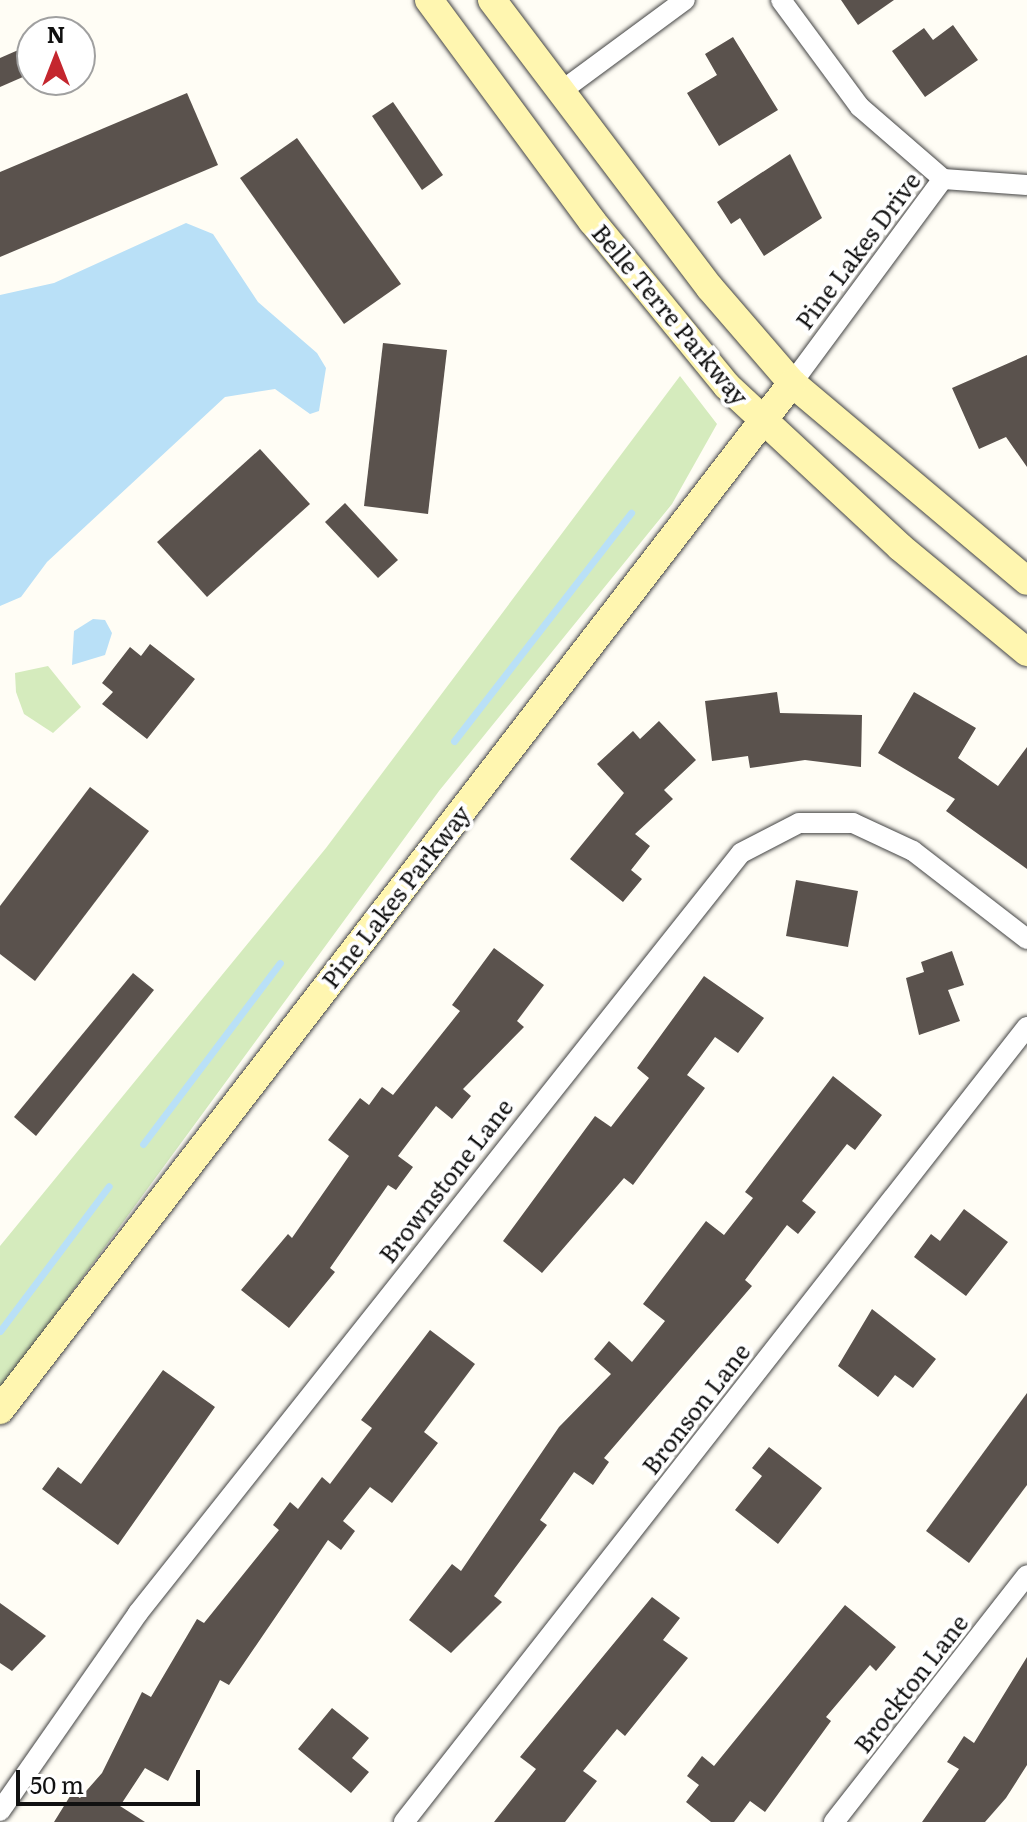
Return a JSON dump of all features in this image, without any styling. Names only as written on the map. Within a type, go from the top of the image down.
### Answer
[{"type":"main road","name":"Belle Terre Parkway","points":[[429,0],[663,312],[765,422],[1027,652]]},
{"type":"main road","name":"Belle Terre Parkway","points":[[492,0],[560,92],[792,383],[1027,581]]},
{"type":"main road","name":"Pine Lakes Parkway","points":[[0,1410],[765,422],[792,383]]},
{"type":"street","points":[[560,92],[685,0]]},
{"type":"street","points":[[781,0],[860,107],[943,179]]},
{"type":"street","name":"Pine Lakes Drive","points":[[792,383],[943,179],[1027,185]]},
{"type":"street","name":"Brownstone Lane","points":[[0,1811],[138,1613],[741,853],[799,823],[853,823],[913,851],[1027,939]]},
{"type":"street","name":"Bronson Lane","points":[[404,1822],[1027,1027]]},
{"type":"street","name":"Brockton Lane","points":[[834,1822],[1027,1575]]},
{"type":"green space","points":[[680,376],[717,424],[672,504],[439,791],[0,1390],[0,1246],[326,848]]},
{"type":"green space","points":[[48,666],[81,707],[53,733],[24,714],[16,692],[15,673]]},
{"type":"water","points":[[186,223],[213,234],[258,302],[317,353],[326,368],[319,411],[310,414],[275,389],[225,397],[47,562],[21,597],[0,606],[0,295],[54,283]]},
{"type":"water","points":[[93,619],[105,620],[112,633],[105,655],[72,665],[74,631]]},
{"type":"building","points":[[841,0],[894,0],[858,25]]},
{"type":"building","points":[[953,25],[978,60],[925,97],[892,51],[924,28],[933,40]]},
{"type":"building","points":[[733,37],[778,110],[719,146],[687,93],[717,75],[705,54]]},
{"type":"building","points":[[16,51],[16,80],[0,87],[0,58]]},
{"type":"building","points":[[187,93],[218,165],[0,257],[0,172]]},
{"type":"building","points":[[393,102],[443,175],[422,190],[372,116]]},
{"type":"building","points":[[297,138],[401,284],[344,324],[240,178]]},
{"type":"building","points":[[790,154],[822,218],[764,256],[740,218],[731,224],[717,202]]},
{"type":"building","points":[[383,343],[447,350],[428,514],[364,506]]},
{"type":"building","points":[[1027,355],[1027,467],[1006,437],[979,449],[952,388]]},
{"type":"building","points":[[260,449],[310,504],[207,597],[157,542]]},
{"type":"building","points":[[345,503],[398,560],[378,578],[325,522]]},
{"type":"building","points":[[150,644],[195,679],[147,739],[102,704],[113,692],[102,683],[130,647],[141,656]]},
{"type":"building","points":[[777,692],[780,713],[862,715],[861,767],[805,760],[750,768],[748,756],[712,761],[705,701]]},
{"type":"building","points":[[914,692],[976,728],[958,758],[998,786],[1027,747],[1027,869],[946,811],[955,799],[878,753]]},
{"type":"building","points":[[659,721],[696,760],[664,790],[673,799],[635,834],[650,846],[631,870],[642,879],[623,902],[570,859],[624,793],[597,764],[633,731],[640,739]]},
{"type":"building","points":[[90,787],[149,831],[35,981],[0,954],[0,906]]},
{"type":"building","points":[[796,880],[858,891],[848,947],[786,936]]},
{"type":"building","points":[[494,948],[544,985],[517,1021],[524,1027],[463,1089],[471,1096],[452,1119],[436,1106],[398,1156],[413,1167],[396,1190],[388,1185],[330,1268],[335,1272],[289,1328],[241,1290],[288,1234],[292,1238],[349,1156],[328,1140],[360,1098],[369,1105],[382,1087],[393,1095],[460,1011],[452,1005]]},
{"type":"building","points":[[952,951],[964,985],[948,990],[960,1021],[919,1035],[906,978],[924,972],[921,962]]},
{"type":"building","points":[[133,973],[154,990],[36,1136],[14,1117]]},
{"type":"building","points":[[704,976],[764,1018],[738,1053],[715,1037],[687,1075],[705,1088],[633,1185],[624,1178],[542,1273],[503,1241],[595,1116],[611,1127],[649,1078],[637,1068]]},
{"type":"building","points":[[833,1076],[882,1115],[855,1150],[847,1144],[802,1201],[816,1212],[798,1234],[787,1225],[745,1280],[752,1286],[604,1458],[609,1462],[593,1485],[574,1472],[540,1520],[547,1525],[494,1596],[502,1602],[451,1653],[409,1620],[452,1564],[461,1571],[559,1427],[611,1374],[594,1359],[609,1341],[632,1362],[665,1321],[643,1304],[706,1221],[724,1235],[753,1198],[745,1192]]},
{"type":"building","points":[[964,1209],[1008,1242],[966,1296],[914,1257],[931,1234],[940,1241]]},
{"type":"building","points":[[872,1309],[936,1359],[913,1388],[895,1375],[878,1397],[838,1366]]},
{"type":"building","points":[[430,1330],[475,1364],[424,1432],[438,1443],[392,1503],[370,1487],[343,1521],[355,1531],[341,1550],[328,1540],[229,1685],[220,1680],[168,1781],[145,1768],[120,1806],[145,1822],[54,1822],[72,1793],[80,1798],[102,1773],[142,1692],[151,1697],[197,1619],[204,1623],[279,1530],[273,1525],[290,1502],[298,1509],[322,1477],[330,1484],[372,1428],[361,1420]]},
{"type":"building","points":[[163,1370],[215,1407],[118,1545],[42,1489],[58,1467],[81,1484]]},
{"type":"building","points":[[1027,1393],[1027,1485],[969,1563],[926,1531]]},
{"type":"building","points":[[769,1447],[822,1488],[778,1544],[735,1510],[762,1476],[752,1468]]},
{"type":"building","points":[[652,1597],[680,1618],[663,1640],[688,1658],[625,1736],[617,1729],[583,1771],[597,1781],[565,1822],[494,1822],[536,1769],[520,1757]]},
{"type":"building","points":[[0,1603],[46,1636],[12,1671],[0,1663]]},
{"type":"building","points":[[845,1605],[896,1647],[876,1671],[870,1665],[826,1717],[831,1721],[765,1812],[750,1801],[734,1822],[711,1822],[686,1802],[699,1785],[687,1776],[702,1756],[714,1766]]},
{"type":"building","points":[[1027,1657],[1027,1765],[1006,1798],[985,1822],[922,1822],[959,1769],[947,1762],[964,1736],[974,1743]]},
{"type":"building","points":[[332,1708],[369,1738],[352,1758],[369,1772],[351,1793],[298,1749]]},
{"type":"waterway","points":[[454,741],[631,513]]},
{"type":"waterway","points":[[143,1144],[280,963]]},
{"type":"waterway","points":[[0,1331],[109,1186]]}]
